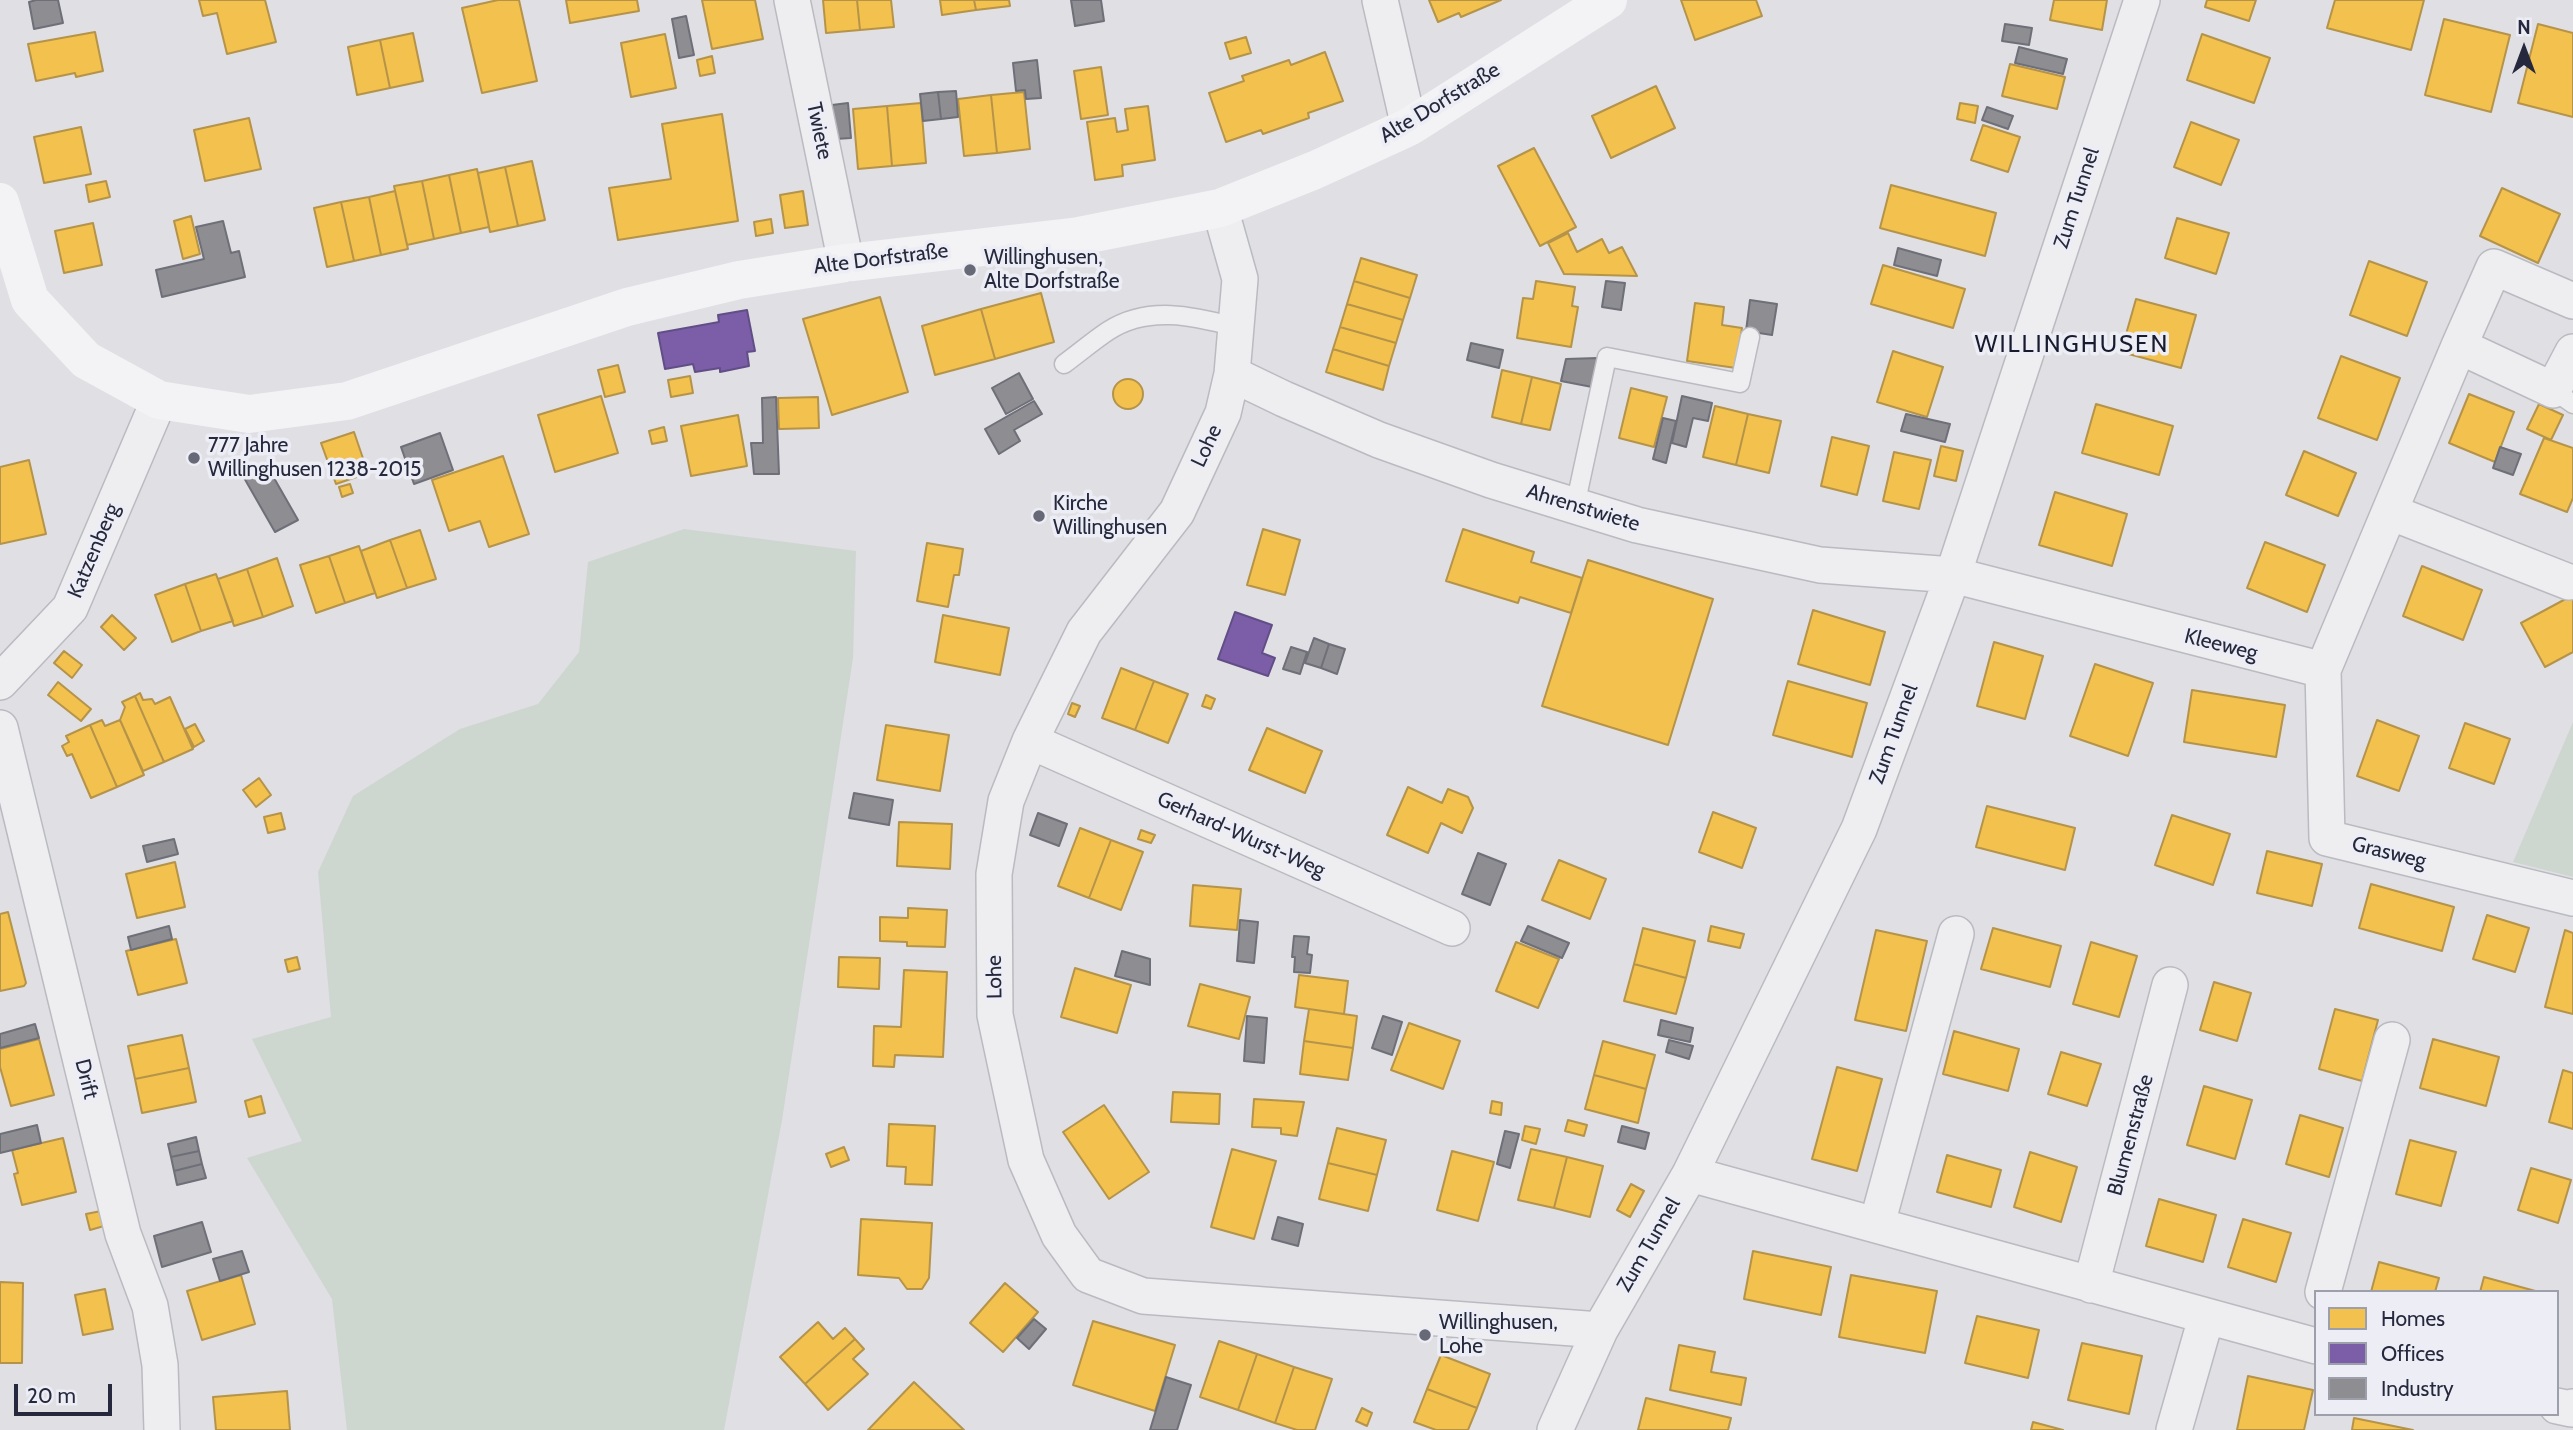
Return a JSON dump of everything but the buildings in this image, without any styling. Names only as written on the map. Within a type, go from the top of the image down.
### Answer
[{"type":"street","name":"Twiete","points":[[792,0],[846,262]]},
{"type":"street","points":[[1380,0],[1409,127]]},
{"type":"street","name":"Alte Dorfstraße","points":[[0,202],[30,300],[86,360],[159,400],[249,414],[347,401],[627,307],[739,280],[846,262],[1079,236],[1220,208],[1315,170],[1409,127],[1608,0]]},
{"type":"street","name":"Zum Tunnel","points":[[1555,1430],[1600,1331],[1690,1174],[1859,829],[1953,575],[2142,0]]},
{"type":"street","name":"Lohe","points":[[1220,208],[1240,279],[1232,374],[1223,413],[1177,512],[1084,632],[1030,741],[1006,801],[993,874],[995,1015],[1026,1160],[1059,1235],[1088,1275],[1143,1296],[1600,1331]]},
{"type":"street","points":[[2323,670],[2494,267],[2573,301]]},
{"type":"street","points":[[2459,346],[2563,397],[2573,352]]},
{"type":"street","name":"Ahrenstwiete","points":[[1232,374],[1379,440],[1491,480],[1637,525],[1820,565],[1953,575]]},
{"type":"street","name":"Katzenberg","points":[[0,682],[70,608],[159,400]]},
{"type":"street","points":[[2390,512],[2569,582]]},
{"type":"street","name":"Kleeweg","points":[[1953,575],[2323,670]]},
{"type":"street","name":"Grasweg","points":[[2323,670],[2327,838],[2573,898]]},
{"type":"street","name":"Drift","points":[[0,728],[123,1234],[150,1306],[160,1365],[162,1430]]},
{"type":"street","name":"Gerhard-Wurst-Weg","points":[[1030,741],[1452,928]]},
{"type":"street","points":[[1877,1224],[1956,934]]},
{"type":"street","name":"Blumenstraße","points":[[2091,1285],[2170,985]]},
{"type":"street","points":[[2324,1290],[2392,1040]]},
{"type":"street","points":[[1690,1174],[1877,1224],[2206,1318],[2314,1337]]},
{"type":"street","points":[[2174,1430],[2206,1318]]},
{"type":"lane","points":[[1064,364],[1110,330],[1141,317],[1163,314],[1193,316],[1236,327]]},
{"type":"lane","points":[[1575,506],[1607,356],[1740,383],[1750,337]]},
{"type":"shaded area","points":[[684,529],[856,551],[853,658],[782,1120],[724,1430],[347,1430],[332,1299],[247,1158],[302,1141],[252,1039],[331,1017],[318,872],[353,796],[460,729],[538,704],[579,652],[588,562]]},
{"type":"shaded area","points":[[2573,722],[2573,877],[2513,862]]},
{"type":"place","name":"Willinghusen, Alte Dorfstraße","points":[[970,270]]},
{"type":"place","name":"777 Jahre Willinghusen 1238-2015","points":[[194,458]]},
{"type":"place","name":"Kirche Willinghusen","points":[[1039,516]]},
{"type":"place","name":"Willinghusen, Lohe","points":[[1425,1335]]},
{"type":"district","name":"WILLINGHUSEN","points":[[2072,345]]}]
